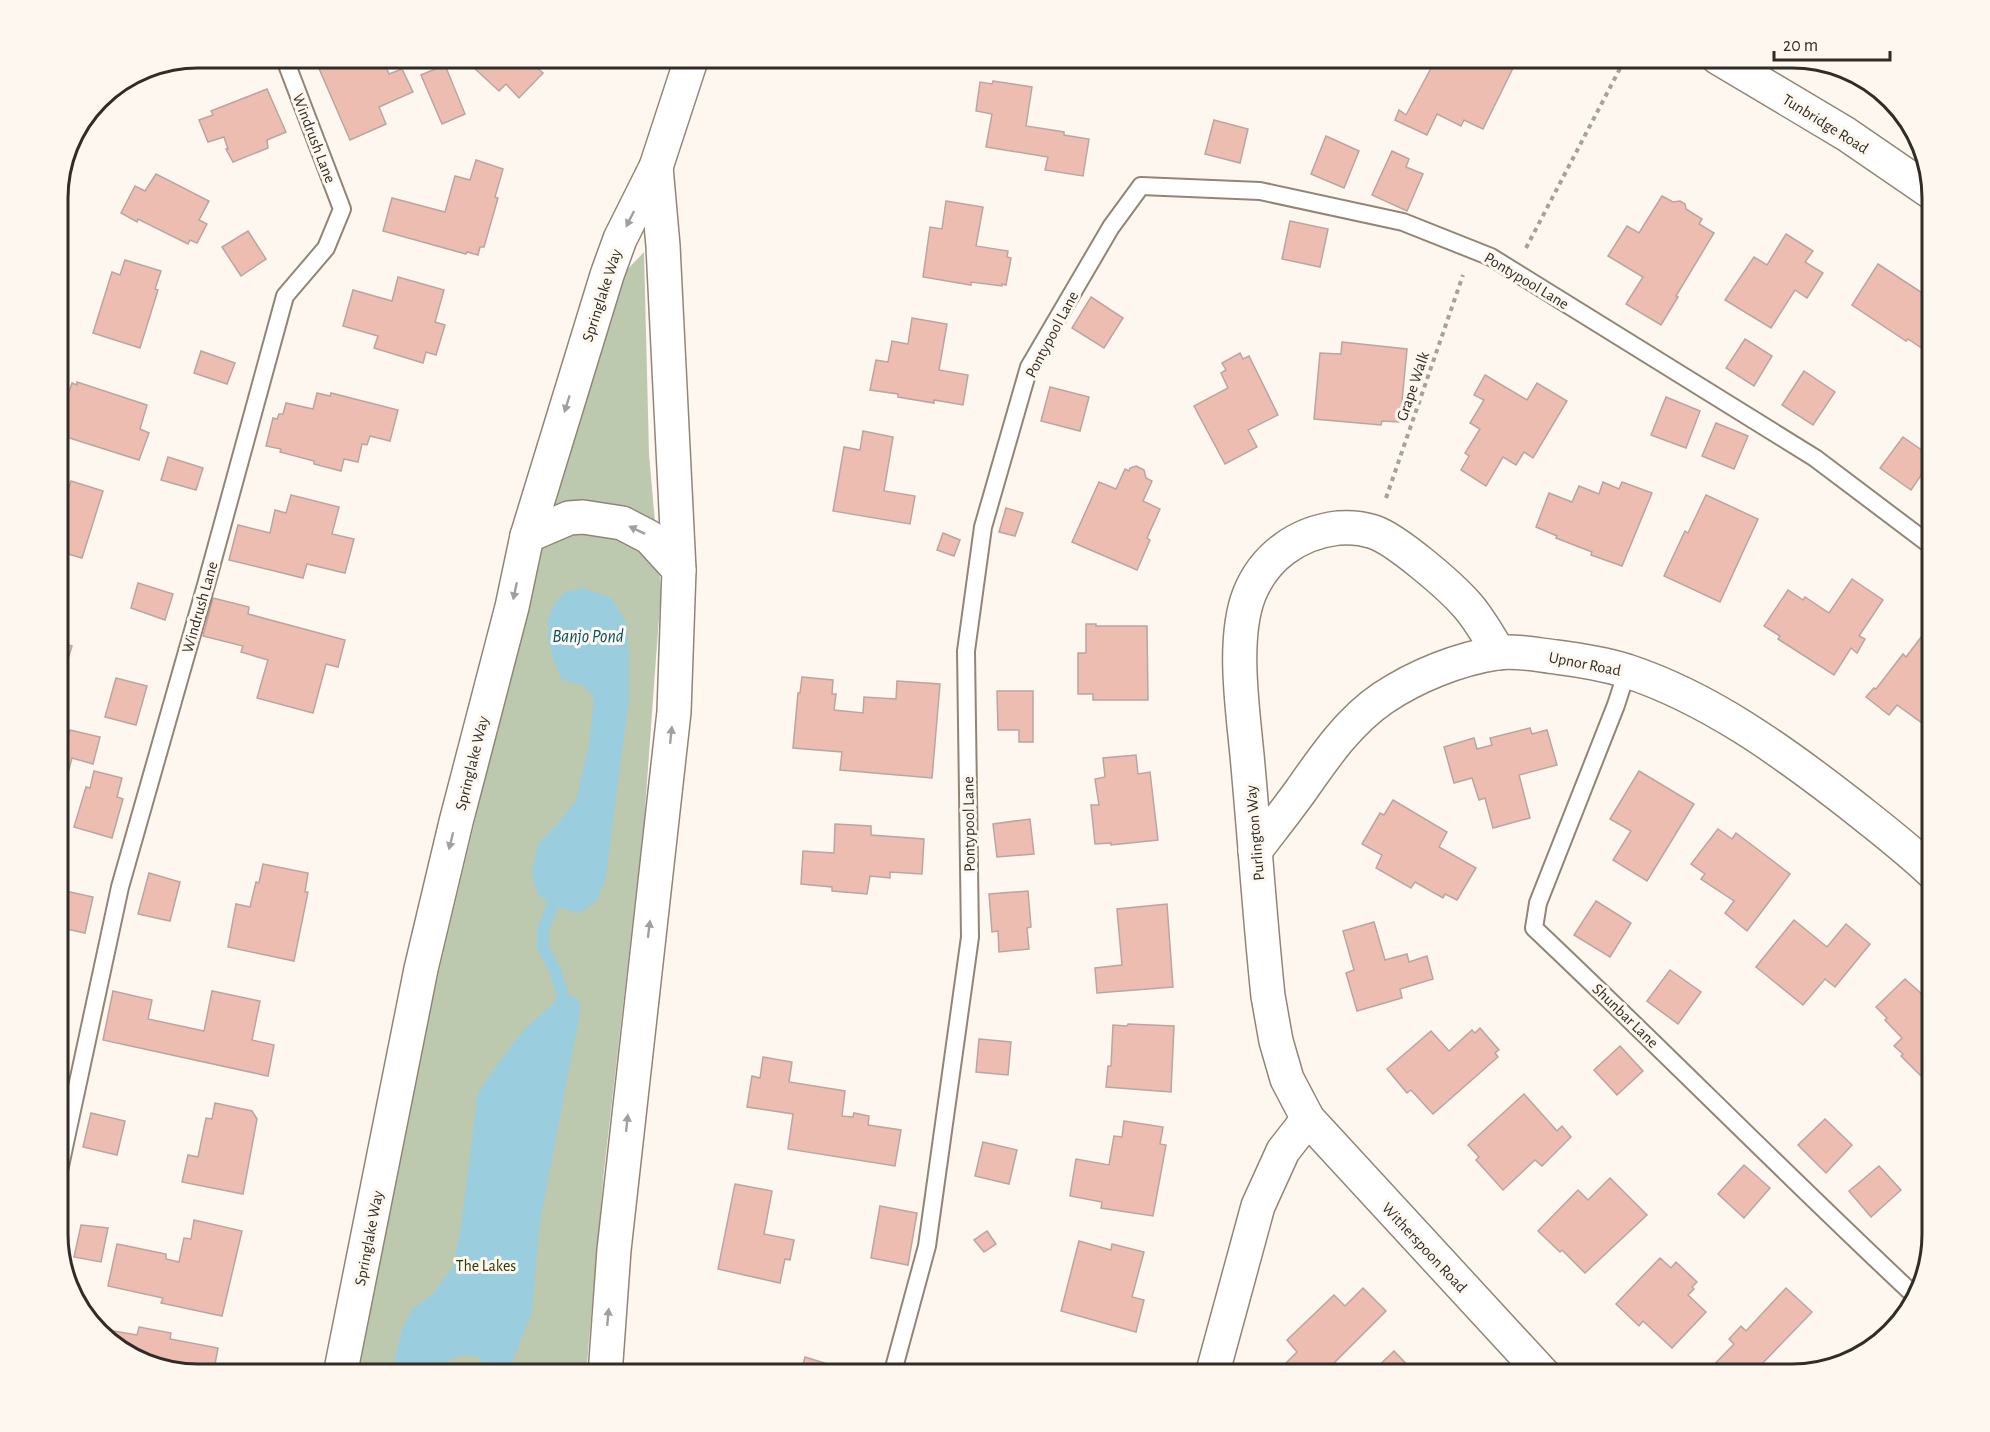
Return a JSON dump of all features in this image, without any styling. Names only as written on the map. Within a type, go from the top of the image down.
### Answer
[{"type":"street","name":"Springlake Way","points":[[342,1364],[421,969],[456,822],[512,607],[527,536],[610,266],[620,239],[656,167],[688,68]]},
{"type":"street","name":"Tunbridge Road","points":[[1735,68],[1846,134],[1921,186]]},
{"type":"street","name":"Springlake Way","points":[[606,1364],[615,1239],[674,712],[679,570],[663,246],[656,167]]},
{"type":"street","points":[[527,536],[569,518],[583,517],[622,523],[650,537],[679,570]]},
{"type":"street","name":"Purlington Way","points":[[1308,1119],[1287,1079],[1276,1041],[1268,996],[1240,657],[1242,626],[1249,597],[1261,571],[1277,554],[1299,539],[1323,530],[1351,527],[1374,532],[1403,550],[1467,604],[1499,653]]},
{"type":"street","name":"Upnor Road","points":[[1255,850],[1326,753],[1383,698],[1456,663],[1499,653],[1542,655],[1584,661],[1627,671],[1675,690],[1720,714],[1779,751],[1868,818],[1922,864]]},
{"type":"street","points":[[1215,1364],[1258,1206],[1283,1151],[1308,1119]]},
{"type":"street","name":"Witherspoon Road","points":[[1308,1119],[1534,1364]]},
{"type":"lane","name":"Windrush Lane","points":[[68,1129],[120,886],[285,296],[326,248],[342,209],[288,68]]},
{"type":"lane","name":"Pontypool Lane","points":[[895,1364],[927,1246],[970,937],[966,651],[983,527],[1029,367],[1112,227],[1141,186],[1260,191],[1403,222],[1491,257],[1815,458],[1922,539]]},
{"type":"lane","name":"Shunbar Lane","points":[[1627,671],[1612,716],[1538,903],[1534,928],[1637,1025],[1812,1200],[1910,1291]]},
{"type":"path","points":[[1514,270],[1620,68]]},
{"type":"path","name":"Grape Walk","points":[[1374,532],[1472,249]]},
{"type":"green space","name":"The Lakes","points":[[644,252],[649,454],[661,590],[644,823],[604,1171],[587,1364],[358,1364],[420,1051],[550,506],[623,274]]},
{"type":"water","name":"Banjo Pond","points":[[583,588],[611,598],[627,623],[629,699],[606,877],[597,901],[580,913],[552,906],[537,893],[532,872],[538,844],[576,801],[589,746],[594,698],[583,685],[562,680],[553,659],[548,635],[548,623],[556,602],[567,592]]},
{"type":"water","points":[[563,995],[576,997],[581,1007],[540,1222],[532,1312],[512,1364],[482,1364],[480,1357],[465,1355],[453,1358],[444,1364],[397,1364],[395,1360],[402,1329],[413,1309],[433,1294],[453,1267],[461,1228],[478,1093],[523,1031]]},
{"type":"building","points":[[319,68],[387,68],[389,74],[402,69],[413,92],[379,107],[386,124],[350,140]]},
{"type":"building","points":[[438,68],[446,68],[465,114],[442,124],[421,75]]},
{"type":"building","points":[[474,68],[538,68],[543,73],[519,98],[506,84],[499,91]]},
{"type":"building","points":[[1431,68],[1513,68],[1483,129],[1464,120],[1461,126],[1437,114],[1427,135],[1395,120],[1399,110],[1406,115]]},
{"type":"building","points":[[993,81],[1032,87],[1026,126],[1064,132],[1064,135],[1089,139],[1083,176],[1045,170],[1048,157],[986,147],[992,114],[976,111],[980,82],[992,84]]},
{"type":"building","points":[[267,89],[286,132],[267,140],[268,148],[233,162],[226,149],[228,149],[224,137],[208,142],[199,120],[213,115],[211,111]]},
{"type":"building","points":[[1214,120],[1248,129],[1240,163],[1205,154]]},
{"type":"building","points":[[1326,136],[1359,151],[1344,188],[1311,174]]},
{"type":"building","points":[[1392,151],[1409,159],[1406,167],[1423,174],[1407,211],[1372,195]]},
{"type":"building","points":[[476,160],[503,169],[495,197],[498,198],[484,247],[480,247],[478,255],[467,252],[466,254],[383,231],[392,198],[445,212],[455,176],[470,180]]},
{"type":"building","points":[[156,174],[209,201],[199,220],[207,224],[197,243],[190,240],[188,244],[121,213],[135,186],[145,191]]},
{"type":"building","points":[[1662,196],[1673,202],[1680,201],[1685,204],[1686,209],[1702,219],[1699,224],[1714,233],[1661,325],[1626,304],[1643,277],[1608,256],[1627,226],[1639,233]]},
{"type":"building","points":[[946,201],[983,207],[976,246],[1008,251],[1007,257],[1011,258],[1006,285],[971,282],[971,285],[923,277],[930,227],[942,229]]},
{"type":"building","points":[[1290,221],[1328,229],[1320,267],[1282,259]]},
{"type":"building","points":[[248,231],[266,259],[241,276],[222,247]]},
{"type":"building","points":[[1786,234],[1813,251],[1805,262],[1823,273],[1807,298],[1795,290],[1771,328],[1725,300],[1754,257],[1767,265]]},
{"type":"building","points":[[125,260],[161,271],[155,289],[158,290],[140,348],[93,333],[112,272],[120,275]]},
{"type":"building","points":[[1878,264],[1922,293],[1922,348],[1908,339],[1906,341],[1852,305]]},
{"type":"building","points":[[398,277],[444,290],[435,322],[445,325],[436,355],[426,352],[423,363],[374,348],[378,336],[343,326],[353,290],[392,301]]},
{"type":"building","points":[[1091,297],[1123,318],[1104,348],[1072,328]]},
{"type":"building","points":[[912,318],[947,324],[939,370],[968,375],[963,405],[934,400],[934,403],[870,390],[876,360],[888,362],[892,341],[908,344]]},
{"type":"building","points":[[1745,339],[1772,356],[1754,386],[1726,368]]},
{"type":"building","points":[[1342,342],[1407,349],[1400,422],[1382,421],[1381,425],[1314,419],[1320,353],[1341,354]]},
{"type":"building","points":[[201,351],[235,363],[227,384],[194,373]]},
{"type":"building","points":[[1240,353],[1243,359],[1249,356],[1278,415],[1248,430],[1257,447],[1225,464],[1194,406],[1228,388],[1221,373],[1226,370],[1222,363]]},
{"type":"building","points":[[1804,371],[1835,392],[1813,425],[1782,405]]},
{"type":"building","points":[[1485,375],[1527,400],[1537,383],[1567,401],[1533,458],[1524,452],[1516,465],[1503,457],[1486,486],[1461,470],[1469,456],[1465,453],[1480,429],[1470,423],[1484,400],[1474,395]]},
{"type":"building","points":[[77,382],[147,405],[140,429],[149,433],[139,460],[68,438],[68,394],[72,383],[77,385]]},
{"type":"building","points":[[1050,387],[1089,397],[1080,431],[1041,421]]},
{"type":"building","points":[[317,393],[330,396],[331,393],[398,410],[390,441],[370,436],[367,445],[362,444],[358,462],[344,459],[341,471],[280,452],[281,449],[266,446],[273,418],[277,419],[279,414],[283,414],[286,403],[313,409]]},
{"type":"building","points":[[1666,397],[1700,411],[1686,448],[1651,435]]},
{"type":"building","points":[[1716,423],[1748,436],[1734,469],[1702,456]]},
{"type":"building","points":[[863,431],[893,437],[884,491],[915,496],[910,524],[833,511],[844,447],[860,450]]},
{"type":"building","points":[[1903,437],[1922,450],[1922,474],[1911,490],[1880,468]]},
{"type":"building","points":[[168,457],[203,468],[196,490],[161,480]]},
{"type":"building","points":[[1136,466],[1144,470],[1146,478],[1152,481],[1143,501],[1160,509],[1147,538],[1150,540],[1137,570],[1072,542],[1099,482],[1116,489],[1125,469],[1129,471],[1130,468]]},
{"type":"building","points":[[71,481],[103,491],[82,558],[68,554],[68,491]]},
{"type":"building","points":[[1603,482],[1619,489],[1622,482],[1652,493],[1622,566],[1591,555],[1592,552],[1556,538],[1557,536],[1536,527],[1549,493],[1572,502],[1579,486],[1599,494]]},
{"type":"building","points":[[291,495],[339,507],[332,534],[354,539],[345,573],[307,564],[303,578],[229,560],[238,525],[270,533],[275,510],[286,513]]},
{"type":"building","points":[[1706,495],[1758,519],[1720,602],[1664,576],[1685,531],[1688,533]]},
{"type":"building","points":[[1006,508],[1023,513],[1015,536],[999,532]]},
{"type":"building","points":[[943,533],[960,540],[954,556],[937,550]]},
{"type":"building","points":[[1852,579],[1883,600],[1859,636],[1865,639],[1857,653],[1851,648],[1834,675],[1778,639],[1780,636],[1764,626],[1788,590],[1803,600],[1805,597],[1829,613]]},
{"type":"building","points":[[138,583],[173,594],[165,620],[131,608]]},
{"type":"building","points":[[213,598],[249,607],[248,614],[345,640],[338,667],[326,664],[313,713],[257,698],[268,660],[241,652],[243,646],[203,636]]},
{"type":"building","points":[[1086,624],[1147,626],[1148,700],[1093,700],[1093,694],[1078,694],[1078,653],[1086,653]]},
{"type":"building","points":[[1922,636],[1922,723],[1897,705],[1889,715],[1866,697],[1874,688],[1876,689],[1903,654],[1906,657]]},
{"type":"building","points":[[68,645],[72,646],[68,659]]},
{"type":"building","points":[[802,677],[833,680],[832,694],[836,694],[834,710],[863,713],[864,697],[896,699],[897,681],[940,684],[932,778],[840,770],[842,752],[793,748],[798,693],[800,693]]},
{"type":"building","points":[[116,678],[147,686],[136,725],[105,717]]},
{"type":"building","points":[[997,691],[1033,691],[1033,742],[1019,742],[1019,730],[998,730]]},
{"type":"building","points":[[1530,728],[1532,734],[1547,730],[1557,765],[1519,775],[1530,818],[1493,828],[1485,798],[1479,800],[1472,778],[1454,783],[1444,747],[1474,738],[1477,749],[1492,745],[1490,738]]},
{"type":"building","points":[[70,730],[100,737],[93,764],[72,758],[68,773]]},
{"type":"building","points":[[1136,755],[1138,774],[1150,772],[1158,840],[1111,845],[1111,843],[1095,844],[1091,805],[1099,805],[1095,779],[1105,777],[1103,758]]},
{"type":"building","points":[[94,771],[122,778],[117,797],[123,799],[112,838],[74,827],[86,787],[90,788]]},
{"type":"building","points":[[1639,771],[1694,804],[1647,881],[1613,860],[1631,831],[1610,819]]},
{"type":"building","points":[[1393,800],[1447,832],[1439,847],[1476,868],[1457,900],[1445,894],[1443,898],[1415,882],[1411,888],[1376,868],[1382,855],[1362,844],[1380,813],[1384,815]]},
{"type":"building","points":[[1030,819],[1034,854],[997,857],[993,824]]},
{"type":"building","points":[[835,824],[871,826],[871,835],[924,839],[922,874],[890,872],[890,878],[870,876],[867,894],[832,891],[832,887],[801,884],[803,851],[834,853]]},
{"type":"building","points":[[1718,829],[1732,839],[1736,833],[1790,874],[1747,931],[1725,913],[1734,901],[1701,879],[1705,874],[1691,864]]},
{"type":"building","points":[[263,864],[308,873],[305,892],[308,892],[294,961],[228,947],[236,904],[250,907]]},
{"type":"building","points":[[149,873],[180,882],[170,921],[138,914]]},
{"type":"building","points":[[1028,891],[1031,927],[1027,928],[1029,949],[999,952],[998,931],[992,932],[989,894]]},
{"type":"building","points":[[68,892],[93,897],[85,933],[68,929]]},
{"type":"building","points":[[1596,901],[1631,923],[1610,957],[1574,935]]},
{"type":"building","points":[[1167,904],[1173,987],[1097,993],[1095,968],[1122,965],[1117,909]]},
{"type":"building","points":[[1794,920],[1827,947],[1846,924],[1870,944],[1835,987],[1825,979],[1803,1005],[1756,967]]},
{"type":"building","points":[[1374,922],[1385,960],[1407,954],[1409,962],[1427,956],[1433,979],[1400,989],[1402,998],[1357,1011],[1346,973],[1354,970],[1343,931]]},
{"type":"building","points":[[1670,970],[1701,992],[1678,1024],[1647,1001]]},
{"type":"building","points":[[1905,979],[1922,994],[1922,1077],[1894,1046],[1902,1038],[1876,1007]]},
{"type":"building","points":[[113,991],[152,1000],[148,1019],[204,1031],[212,991],[260,1001],[252,1040],[274,1045],[268,1076],[103,1040]]},
{"type":"building","points":[[1128,1024],[1174,1026],[1171,1092],[1106,1087],[1108,1066],[1111,1066],[1113,1025],[1127,1026]]},
{"type":"building","points":[[1480,1028],[1499,1050],[1495,1053],[1498,1057],[1433,1114],[1411,1090],[1407,1093],[1387,1069],[1431,1031],[1449,1051],[1472,1030],[1475,1033]]},
{"type":"building","points":[[979,1039],[1011,1042],[1008,1075],[976,1072]]},
{"type":"building","points":[[1620,1046],[1643,1071],[1617,1095],[1594,1070]]},
{"type":"building","points":[[763,1057],[792,1062],[789,1082],[845,1091],[842,1116],[853,1117],[854,1113],[869,1116],[868,1125],[901,1130],[895,1166],[788,1149],[793,1114],[747,1107],[752,1076],[760,1078]]},
{"type":"building","points":[[1524,1094],[1557,1131],[1562,1126],[1571,1137],[1542,1166],[1535,1160],[1503,1190],[1476,1160],[1479,1157],[1468,1145]]},
{"type":"building","points":[[215,1103],[252,1111],[257,1119],[243,1194],[182,1182],[188,1155],[198,1157],[206,1118],[212,1119]]},
{"type":"building","points":[[91,1113],[125,1121],[117,1155],[83,1147]]},
{"type":"building","points":[[1825,1119],[1852,1145],[1826,1173],[1798,1145]]},
{"type":"building","points":[[1124,1121],[1163,1127],[1160,1144],[1166,1145],[1153,1216],[1101,1208],[1102,1202],[1070,1196],[1076,1159],[1109,1165],[1114,1136],[1122,1137]]},
{"type":"building","points":[[983,1142],[1017,1150],[1009,1184],[975,1176]]},
{"type":"building","points":[[1744,1165],[1770,1188],[1744,1218],[1718,1194]]},
{"type":"building","points":[[1879,1166],[1901,1190],[1871,1217],[1849,1191]]},
{"type":"building","points":[[1610,1178],[1647,1215],[1585,1273],[1562,1250],[1560,1252],[1538,1231],[1578,1190],[1588,1200]]},
{"type":"building","points":[[735,1184],[772,1191],[764,1234],[794,1240],[790,1260],[785,1259],[780,1283],[718,1269]]},
{"type":"building","points":[[880,1206],[917,1213],[908,1265],[871,1258]]},
{"type":"building","points":[[194,1220],[242,1231],[222,1316],[161,1303],[163,1298],[108,1286],[117,1244],[166,1254],[166,1259],[179,1262],[184,1238],[191,1239]]},
{"type":"building","points":[[81,1225],[108,1228],[101,1262],[74,1257]]},
{"type":"building","points":[[987,1231],[996,1244],[984,1252],[974,1240]]},
{"type":"building","points":[[1079,1241],[1111,1250],[1112,1244],[1144,1252],[1132,1297],[1144,1300],[1136,1332],[1061,1311]]},
{"type":"building","points":[[1660,1258],[1671,1268],[1676,1262],[1697,1282],[1688,1295],[1706,1312],[1672,1348],[1643,1321],[1639,1326],[1616,1304]]},
{"type":"building","points":[[1363,1288],[1386,1311],[1333,1364],[1285,1364],[1297,1352],[1287,1340],[1334,1295],[1345,1306]]},
{"type":"building","points":[[1786,1288],[1812,1312],[1762,1364],[1715,1364],[1734,1344],[1729,1339],[1741,1326],[1746,1331]]},
{"type":"building","points":[[139,1327],[171,1333],[170,1339],[218,1348],[215,1364],[189,1364],[156,1358],[125,1343],[110,1330],[137,1335]]},
{"type":"building","points":[[1394,1351],[1406,1364],[1380,1364]]},
{"type":"building","points":[[805,1357],[828,1364],[803,1364]]},
{"type":"waterway","points":[[558,892],[543,930],[543,947],[555,970],[563,995],[559,1011]]}]
